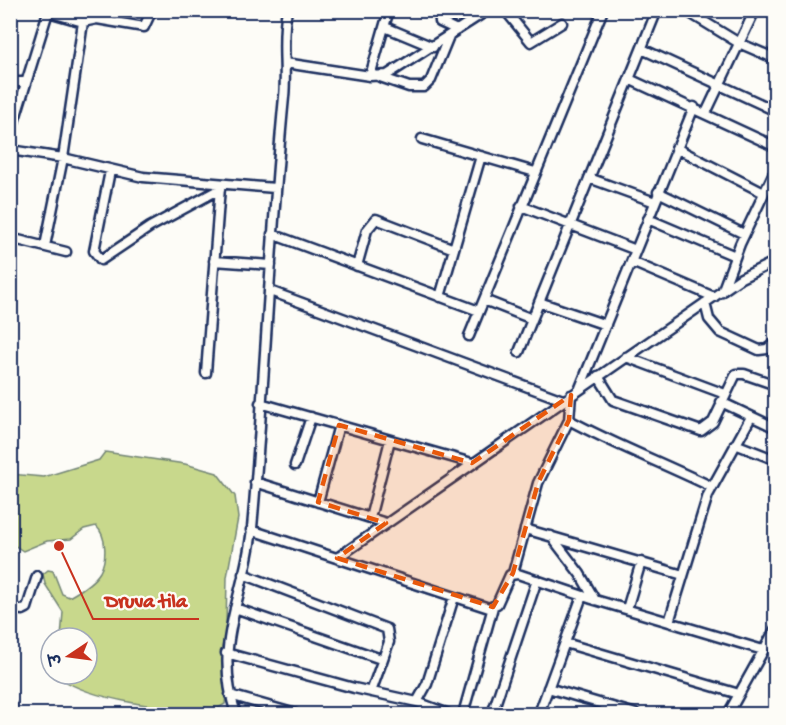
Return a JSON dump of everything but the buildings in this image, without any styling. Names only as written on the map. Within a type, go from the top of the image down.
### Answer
[{"type":"street","points":[[10,135],[46,11],[83,22],[97,19],[144,27],[152,10]]},
{"type":"street","points":[[236,714],[230,695],[226,653],[251,530],[270,291],[275,188],[285,93],[286,10]]},
{"type":"street","points":[[375,76],[389,10]]},
{"type":"street","points":[[439,10],[440,22],[453,33]]},
{"type":"street","points":[[375,76],[387,75],[488,10]]},
{"type":"street","points":[[505,10],[531,42],[562,23]]},
{"type":"street","points":[[469,336],[603,10]]},
{"type":"street","points":[[519,352],[657,10]]},
{"type":"street","points":[[685,10],[739,43],[776,59]]},
{"type":"street","points":[[706,113],[755,10]]},
{"type":"street","points":[[45,246],[63,158],[83,22]]},
{"type":"street","points":[[385,27],[433,47]]},
{"type":"street","points":[[285,63],[375,76],[410,87],[424,87],[430,80],[453,33]]},
{"type":"street","points":[[642,49],[776,111]]},
{"type":"street","points":[[629,79],[694,107],[776,147]]},
{"type":"street","points":[[10,82],[26,82]]},
{"type":"street","points":[[580,389],[694,107]]},
{"type":"street","points":[[422,139],[535,171]]},
{"type":"street","points":[[676,148],[762,192]]},
{"type":"street","points":[[10,150],[63,158],[143,177],[220,187],[275,188]]},
{"type":"street","points":[[440,297],[481,156]]},
{"type":"street","points":[[718,295],[762,192],[776,168]]},
{"type":"street","points":[[110,171],[94,251],[97,259],[101,260],[150,227],[220,187]]},
{"type":"street","points":[[589,178],[655,202]]},
{"type":"street","points":[[206,373],[220,187]]},
{"type":"street","points":[[658,192],[744,234]]},
{"type":"street","points":[[521,206],[636,250]]},
{"type":"street","points":[[357,266],[367,230],[376,219],[453,249]]},
{"type":"street","points":[[648,219],[735,256]]},
{"type":"street","points":[[272,234],[479,311]]},
{"type":"street","points":[[10,238],[66,252]]},
{"type":"street","points":[[214,261],[271,265]]},
{"type":"street","points":[[337,558],[752,271],[776,261]]},
{"type":"street","points":[[632,262],[718,295]]},
{"type":"street","points":[[270,291],[567,397]]},
{"type":"street","points":[[484,300],[532,319]]},
{"type":"street","points":[[539,302],[606,325]]},
{"type":"street","points":[[705,303],[709,319],[720,332],[759,350],[767,349],[776,342]]},
{"type":"street","points":[[626,357],[723,398],[752,417],[776,428]]},
{"type":"street","points":[[598,376],[613,400],[701,431],[710,427],[736,374],[740,373],[776,385]]},
{"type":"street","points":[[463,714],[493,607],[497,604],[508,578],[513,573],[538,483],[569,420],[567,397]]},
{"type":"street","points":[[260,403],[472,463]]},
{"type":"street","points":[[295,465],[311,417]]},
{"type":"street","points":[[669,622],[712,487],[752,417]]},
{"type":"street","points":[[569,420],[598,436],[631,448],[712,487]]},
{"type":"street","points":[[318,502],[339,425]]},
{"type":"street","points":[[370,518],[390,440]]},
{"type":"street","points":[[735,444],[776,460]]},
{"type":"street","points":[[255,482],[386,523]]},
{"type":"street","points":[[525,529],[683,574]]},
{"type":"street","points":[[251,530],[454,597],[493,607]]},
{"type":"street","points":[[551,536],[580,574],[595,600]]},
{"type":"street","points":[[627,609],[641,562]]},
{"type":"street","points":[[513,573],[763,650]]},
{"type":"street","points":[[243,574],[382,625],[387,629],[389,642],[371,692]]},
{"type":"street","points":[[10,609],[27,608],[37,576]]},
{"type":"street","points":[[492,714],[537,580]]},
{"type":"street","points":[[541,708],[582,596]]},
{"type":"street","points":[[417,702],[427,684],[454,597]]},
{"type":"street","points":[[235,608],[381,659]]},
{"type":"street","points":[[728,714],[776,628]]},
{"type":"street","points":[[565,643],[739,694]]},
{"type":"street","points":[[226,653],[417,702],[450,714]]},
{"type":"street","points":[[548,688],[636,714]]},
{"type":"street","points":[[230,695],[296,714]]},
{"type":"highlighted area","points":[[571,395],[569,420],[538,483],[513,573],[493,607],[337,558],[386,523],[318,502],[339,425],[472,463]]},
{"type":"green space","points":[[105,452],[185,464],[217,473],[235,496],[238,518],[227,577],[226,628],[221,653],[226,691],[225,704],[210,713],[112,698],[73,686],[99,686],[99,626],[62,626],[63,612],[45,584],[43,574],[48,570],[53,571],[62,594],[69,597],[90,583],[100,572],[105,554],[104,542],[96,526],[84,529],[71,539],[47,541],[23,551],[11,543],[10,474],[44,477],[99,460]]},
{"type":"place","name":"Druva tila","points":[[59,546]]}]
